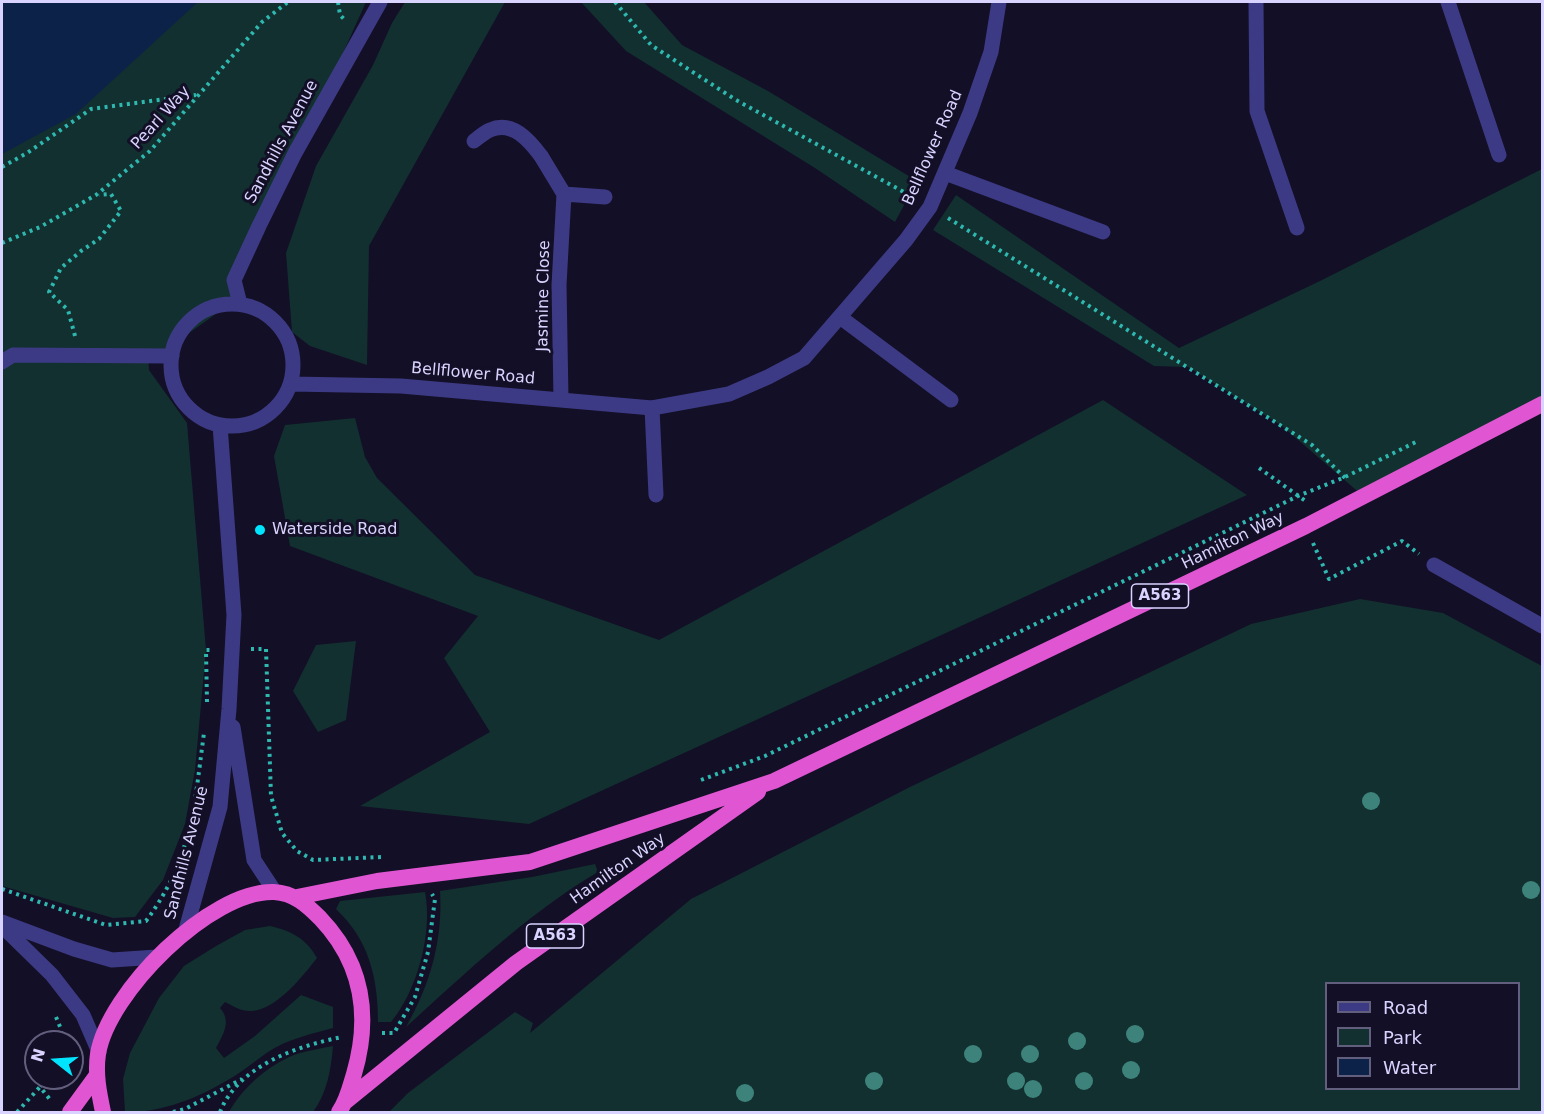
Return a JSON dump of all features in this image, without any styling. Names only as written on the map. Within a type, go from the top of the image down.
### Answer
[{"type":"highway","name":"Hamilton Way","points":[[297,897],[377,881],[530,862],[774,782],[1306,526],[1542,404]]},
{"type":"highway","name":"Hamilton Way","points":[[342,1109],[516,963],[774,782]]},
{"type":"highway","name":"A563","points":[[104,1113],[97,1075],[99,1052],[106,1029],[120,1003],[157,957],[186,933],[226,905],[253,894],[275,892],[297,897],[334,932],[349,959],[363,1000],[361,1048],[342,1109]]},
{"type":"highway","points":[[70,1113],[97,1075]]},
{"type":"street","name":"Sandhills Avenue","points":[[240,304],[234,280],[259,226],[300,144],[380,2]]},
{"type":"street","name":"Bellflower Road","points":[[291,384],[401,386],[652,408],[729,394],[804,358],[906,240],[930,207],[970,114],[991,52],[999,2]]},
{"type":"street","points":[[1256,2],[1257,111],[1297,228]]},
{"type":"street","points":[[1448,2],[1499,155]]},
{"type":"street","points":[[474,141],[490,130],[512,129],[523,135],[541,156],[564,194],[605,197]]},
{"type":"street","points":[[945,173],[1103,232]]},
{"type":"street","name":"Jasmine Close","points":[[561,399],[559,285],[564,194]]},
{"type":"street","points":[[240,304],[257,309],[272,318],[284,332],[291,348],[294,366],[291,384],[283,400],[270,413],[255,422],[238,426],[220,425],[202,419],[188,407],[177,392],[172,374],[172,356],[176,339],[198,314],[214,306],[240,304]]},
{"type":"street","points":[[840,317],[951,400]]},
{"type":"street","points":[[2,362],[13,355],[172,356]]},
{"type":"street","points":[[652,408],[656,495]]},
{"type":"street","name":"Sandhills Avenue","points":[[186,933],[220,807],[229,709],[234,615],[220,425]]},
{"type":"street","points":[[1434,565],[1542,626]]},
{"type":"street","name":"Sandhills Avenue","points":[[229,709],[254,860],[275,892]]},
{"type":"street","points":[[2,924],[112,960],[157,957]]},
{"type":"street","points":[[2,924],[52,975],[83,1015],[99,1052]]},
{"type":"path","name":"Pearl Way","points":[[2,243],[40,227],[96,195],[150,152],[262,22],[286,2]]},
{"type":"path","points":[[615,2],[651,45],[736,100],[930,207],[1312,445],[1363,496]]},
{"type":"path","points":[[2,167],[27,153],[91,109],[197,95]]},
{"type":"path","points":[[80,354],[68,310],[49,292],[61,268],[99,239],[122,211],[111,194],[96,195]]},
{"type":"path","points":[[698,782],[765,756],[1298,496],[1344,477],[1428,436]]},
{"type":"path","points":[[1259,468],[1328,515]]},
{"type":"path","points":[[1306,526],[1329,579],[1402,542],[1434,565]]},
{"type":"path","points":[[207,711],[207,651],[232,648],[266,649],[271,796],[282,833],[297,852],[313,860],[389,856]]},
{"type":"path","points":[[2,889],[106,925],[146,921],[158,904],[180,862],[191,824],[205,722]]},
{"type":"path","points":[[53,1012],[61,1030]]},
{"type":"path","points":[[173,1113],[245,1077]]},
{"type":"path","points":[[17,1113],[37,1090]]},
{"type":"path","points":[[42,1090],[53,1104]]},
{"type":"green space","points":[[121,2],[366,2],[230,304],[158,355],[148,355],[149,370],[187,423],[206,650],[195,770],[185,824],[163,880],[135,917],[113,918],[2,886],[2,151]]},
{"type":"green space","points":[[405,2],[505,2],[369,246],[367,365],[310,346],[292,332],[286,253],[316,166],[373,65],[392,23]]},
{"type":"green space","points":[[581,2],[644,2],[682,45],[768,91],[917,181],[895,222],[815,168],[626,51]]},
{"type":"green space","points":[[1542,169],[1542,406],[1363,496],[1282,426],[1188,367],[1154,366],[933,230],[956,195],[1179,348],[1320,281]]},
{"type":"green space","points":[[1103,400],[1247,495],[529,824],[360,806],[490,732],[444,658],[478,616],[290,546],[274,456],[285,425],[355,418],[365,457],[377,478],[475,575],[659,640]]},
{"type":"green space","points":[[1360,599],[1443,613],[1542,666],[1542,1112],[389,1112],[408,1093],[515,1012],[533,1023],[530,1033],[691,899],[910,787],[1251,624]]},
{"type":"green space","points":[[356,641],[346,720],[318,732],[293,691],[316,645]]},
{"type":"green space","points":[[595,864],[598,872],[522,925],[406,1027],[422,995],[433,962],[439,927],[440,891],[532,877]]},
{"type":"green space","points":[[425,892],[427,925],[425,943],[415,978],[391,1022],[378,1022],[376,990],[364,947],[336,909],[340,901]]},
{"type":"green space","points":[[270,926],[285,930],[303,940],[317,958],[289,990],[261,1009],[245,1011],[225,1002],[220,1008],[224,1013],[226,1023],[216,1048],[224,1058],[255,1036],[301,995],[333,1007],[333,1028],[300,1037],[276,1047],[245,1069],[201,1094],[171,1106],[125,1112],[123,1079],[130,1053],[159,998],[184,966],[245,930]]},
{"type":"green space","points":[[333,1046],[328,1081],[313,1112],[229,1112],[259,1076],[279,1062],[300,1053]]},
{"type":"water","points":[[2,2],[198,2],[76,114],[2,154]]},
{"type":"place","name":"Waterside Road","points":[[260,530]]}]
